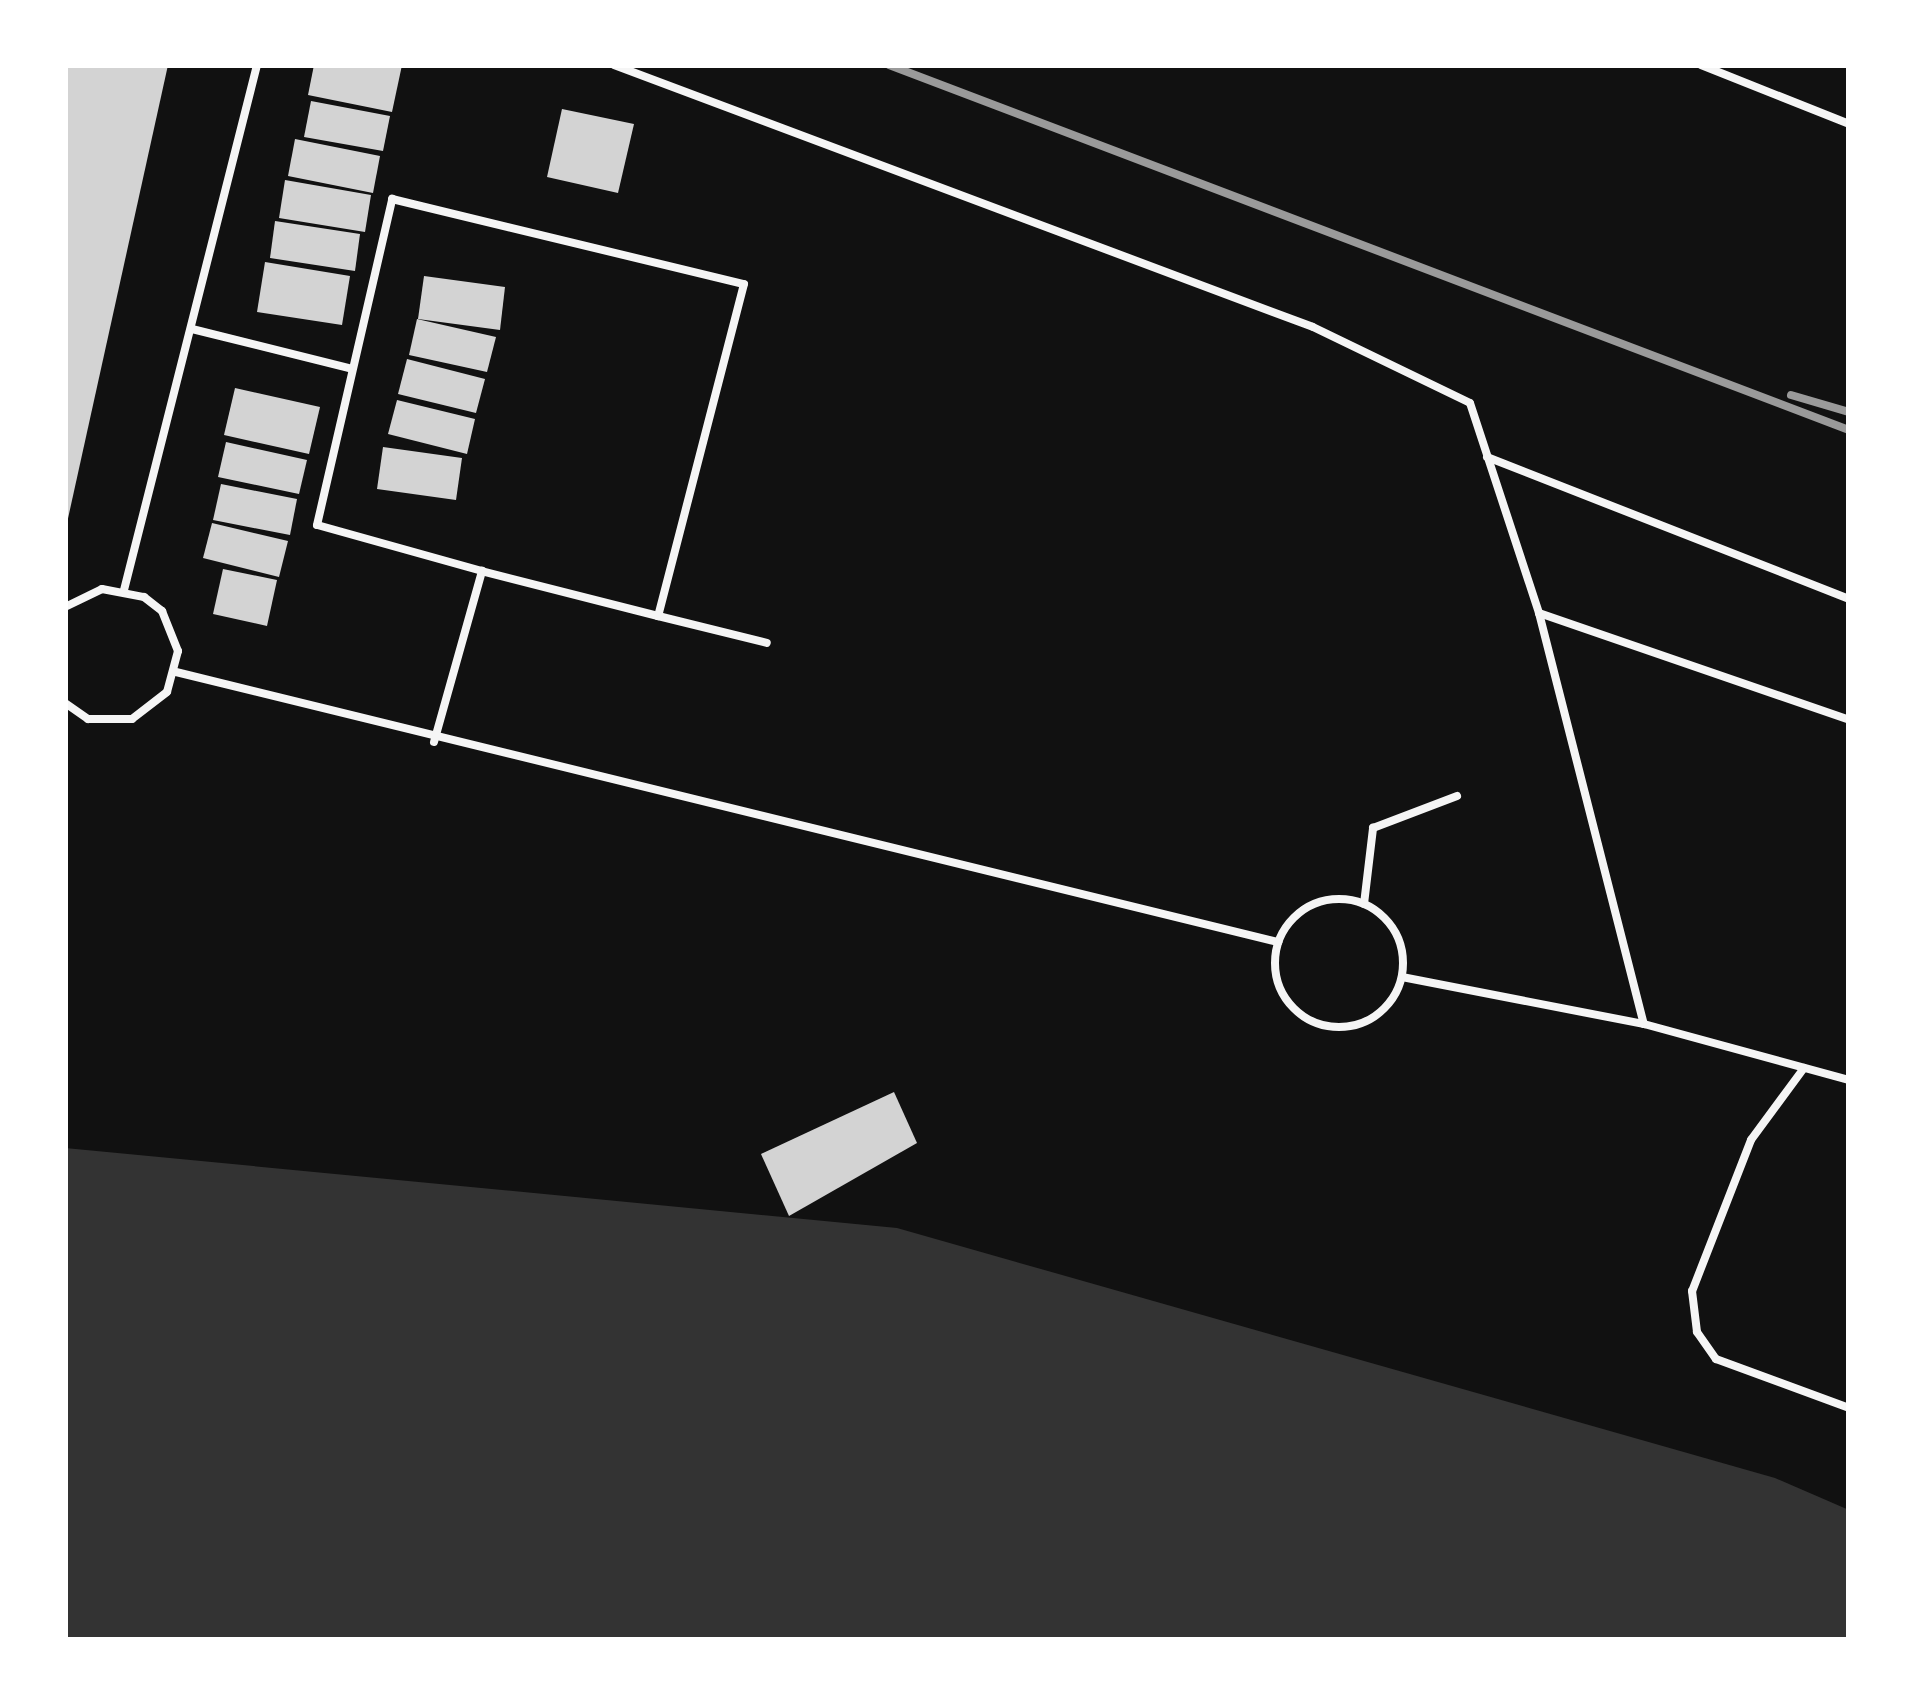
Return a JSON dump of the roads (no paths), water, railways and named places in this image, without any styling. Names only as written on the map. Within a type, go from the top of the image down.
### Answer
[{"type":"lane","points":[[124,590],[257,65]]},
{"type":"lane","points":[[614,65],[1313,327],[1470,403],[1539,613],[1644,1024]]},
{"type":"lane","points":[[1701,65],[1849,124]]},
{"type":"lane","points":[[658,616],[744,284],[392,199],[348,368],[317,525],[482,571],[658,616],[767,643]]},
{"type":"lane","points":[[192,329],[348,368]]},
{"type":"lane","points":[[1487,456],[1849,599]]},
{"type":"lane","points":[[434,742],[482,571]]},
{"type":"lane","points":[[65,607],[124,590]]},
{"type":"lane","points":[[65,704],[88,718],[132,719],[152,708],[176,672],[168,620],[124,590]]},
{"type":"lane","points":[[1539,613],[1849,720]]},
{"type":"lane","points":[[176,672],[434,742],[1278,942]]},
{"type":"lane","points":[[1364,904],[1372,828],[1457,796]]},
{"type":"lane","points":[[1364,904],[1396,933],[1402,977],[1378,1014],[1319,1025],[1286,1001],[1278,942],[1303,910],[1364,904]]},
{"type":"lane","points":[[1402,977],[1644,1024],[1849,1080]]},
{"type":"lane","points":[[1804,1068],[1750,1140],[1692,1291],[1697,1332],[1716,1359],[1849,1408]]},
{"type":"railway","points":[[889,65],[1849,430]]},
{"type":"railway","points":[[1791,395],[1849,412]]}]
